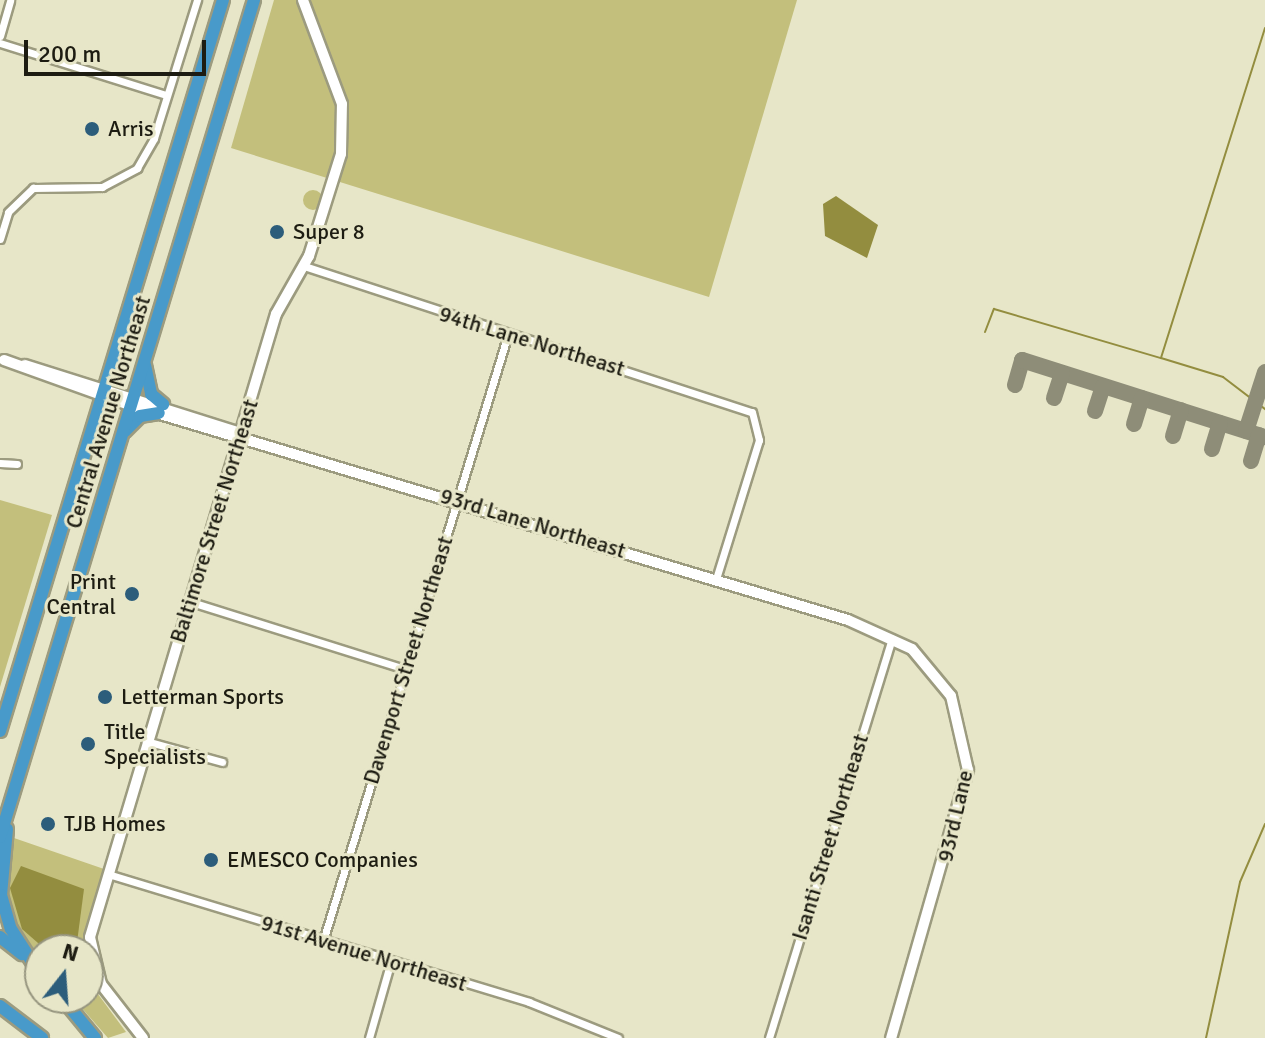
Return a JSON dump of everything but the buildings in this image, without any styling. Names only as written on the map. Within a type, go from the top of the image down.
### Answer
[{"type":"highway","name":"Central Avenue Northeast","points":[[0,731],[223,0]]},
{"type":"highway","name":"Central Avenue Northeast","points":[[0,837],[254,0]]},
{"type":"highway","points":[[120,441],[140,416],[161,409],[151,394],[144,360]]},
{"type":"highway","points":[[22,763],[1,856],[1,895],[24,952]]},
{"type":"highway","points":[[0,937],[24,954]]},
{"type":"highway","points":[[0,1006],[42,1038]]},
{"type":"highway","points":[[75,1014],[95,1038]]},
{"type":"street","points":[[0,36],[10,0]]},
{"type":"street","points":[[0,239],[12,206],[33,188],[102,187],[137,168],[166,95],[197,0]]},
{"type":"street","name":"Baltimore Street Northeast","points":[[143,1038],[101,984],[89,952],[146,741],[280,305],[304,266],[345,125],[303,0]]},
{"type":"street","points":[[0,43],[166,95]]},
{"type":"street","name":"94th Lane Northeast","points":[[304,266],[508,334],[733,402],[758,420],[759,440],[716,579]]},
{"type":"street","name":"Davenport Street Northeast","points":[[323,941],[508,334]]},
{"type":"street","name":"93rd Lane Northeast","points":[[2,360],[826,613]]},
{"type":"street","points":[[1,464],[17,464]]},
{"type":"street","points":[[191,602],[405,669]]},
{"type":"street","name":"93rd Lane","points":[[826,613],[893,637],[923,659],[951,696],[968,770],[891,1038]]},
{"type":"street","name":"Isanti Street Northeast","points":[[769,1038],[893,637]]},
{"type":"street","points":[[146,741],[222,762]]},
{"type":"street","name":"91st Avenue Northeast","points":[[108,874],[391,961],[618,1038]]},
{"type":"street","points":[[369,1038],[391,961]]},
{"type":"shaded area","points":[[274,0],[797,0],[709,297],[231,148]]},
{"type":"shaded area","points":[[313,190],[320,193],[323,200],[320,207],[313,210],[306,207],[303,200],[306,193]]},
{"type":"shaded area","points":[[836,196],[878,225],[867,258],[825,236],[823,204]]},
{"type":"shaded area","points":[[0,500],[52,515],[0,687]]},
{"type":"shaded area","points":[[14,838],[104,869],[88,934],[24,934],[24,940],[16,929],[6,883]]},
{"type":"shaded area","points":[[21,866],[84,889],[78,934],[28,934],[22,929],[10,888]]},
{"type":"shaded area","points":[[104,1002],[126,1032],[108,1038],[87,1014],[104,1014]]},
{"type":"waterway","points":[[1265,28],[1161,358],[1223,377],[1265,409]]},
{"type":"waterway","points":[[985,332],[994,309],[1161,358]]},
{"type":"waterway","points":[[1206,1038],[1240,882],[1265,824]]},
{"type":"taxiway","points":[[1015,385],[1022,360],[1265,437]]},
{"type":"taxiway","points":[[1246,431],[1265,372]]},
{"type":"taxiway","points":[[1054,398],[1062,373]]},
{"type":"taxiway","points":[[1095,411],[1103,386]]},
{"type":"taxiway","points":[[1134,424],[1142,398]]},
{"type":"taxiway","points":[[1173,436],[1181,410]]},
{"type":"taxiway","points":[[1212,449],[1220,423]]},
{"type":"taxiway","points":[[1251,461],[1259,435]]},
{"type":"place","name":"Arris","points":[[92,129]]},
{"type":"place","name":"Super 8","points":[[277,232]]},
{"type":"place","name":"Print Central","points":[[132,594]]},
{"type":"place","name":"Letterman Sports","points":[[105,697]]},
{"type":"place","name":"Title Specialists","points":[[88,744]]},
{"type":"place","name":"TJB Homes","points":[[48,824]]},
{"type":"place","name":"EMESCO Companies","points":[[211,860]]}]
